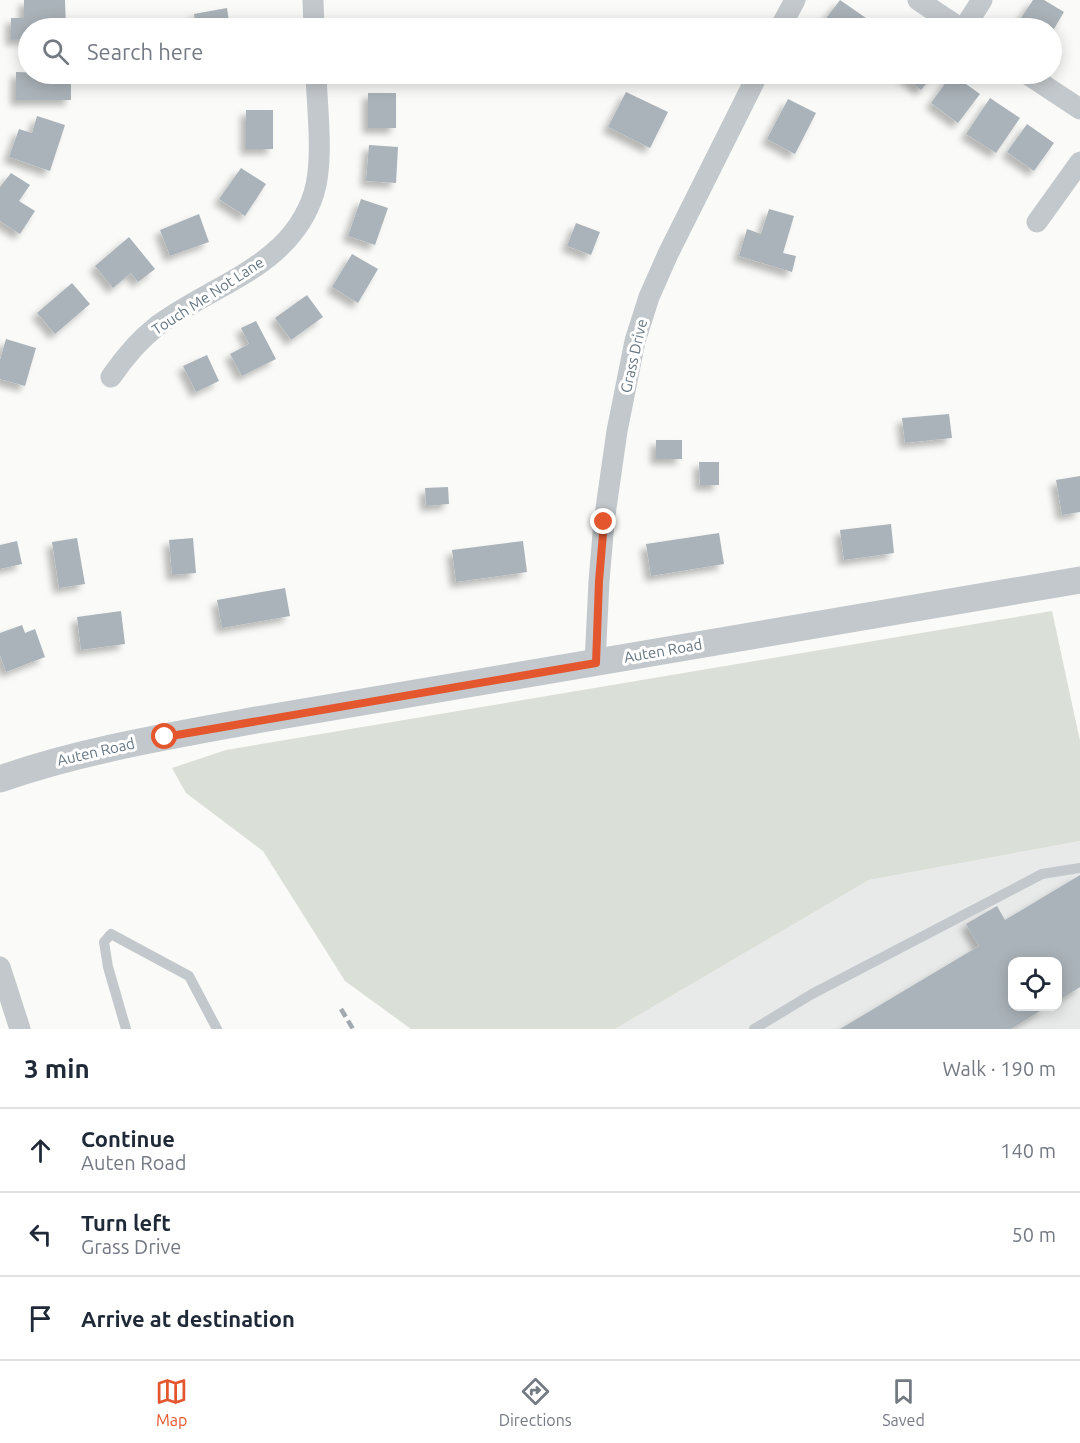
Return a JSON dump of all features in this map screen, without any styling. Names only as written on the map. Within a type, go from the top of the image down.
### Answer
[{"type":"street","points":[[313,0],[314,18]]},
{"type":"street","points":[[785,18],[795,0]]},
{"type":"street","points":[[918,0],[946,18]]},
{"type":"street","points":[[969,18],[982,0]]},
{"type":"street","name":"Touch Me Not Lane","points":[[111,377],[136,344],[159,325],[260,264],[287,240],[305,217],[314,191],[318,164],[316,84]]},
{"type":"street","name":"Grass Drive","points":[[596,663],[604,522],[617,431],[635,341],[649,297],[668,254],[753,84]]},
{"type":"street","points":[[1042,84],[1080,109]]},
{"type":"street","points":[[1037,222],[1080,162]]},
{"type":"street","name":"Auten Road","points":[[0,779],[77,755],[126,744],[1080,580]]},
{"type":"street","points":[[0,967],[20,1029]]},
{"type":"lane","points":[[754,1029],[812,994],[1042,874],[1080,868]]},
{"type":"lane","points":[[126,1029],[108,967],[104,942],[111,934],[189,976],[218,1029]]},
{"type":"shaded area","points":[[1052,611],[1080,741],[1080,841],[869,880],[615,1029],[411,1029],[345,981],[263,851],[186,793],[172,768],[226,750]]},
{"type":"shaded area","points":[[1080,841],[1080,1029],[615,1029],[869,880]]},
{"type":"building","points":[[24,0],[65,0],[66,18],[24,18]]},
{"type":"building","points":[[840,0],[866,18],[826,18]]},
{"type":"building","points":[[1033,0],[1044,0],[1064,12],[1060,18],[1021,18]]},
{"type":"building","points":[[227,8],[228,18],[195,18],[194,14]]},
{"type":"building","points":[[11,18],[18,18],[18,40],[11,40]]},
{"type":"building","points":[[16,72],[18,72],[18,84],[71,84],[71,100],[16,100]]},
{"type":"building","points":[[914,84],[926,84],[921,90]]},
{"type":"building","points":[[945,84],[966,84],[980,94],[958,123],[931,103]]},
{"type":"building","points":[[626,92],[668,112],[650,148],[608,127]]},
{"type":"building","points":[[368,93],[396,93],[396,128],[368,128]]},
{"type":"building","points":[[990,98],[1020,118],[996,153],[966,134]]},
{"type":"building","points":[[788,99],[816,113],[795,154],[767,139]]},
{"type":"building","points":[[246,110],[273,110],[273,149],[246,149]]},
{"type":"building","points":[[37,116],[65,125],[50,171],[9,157],[19,129],[32,133]]},
{"type":"building","points":[[1027,124],[1054,143],[1034,171],[1007,152]]},
{"type":"building","points":[[369,145],[398,147],[396,183],[366,181]]},
{"type":"building","points":[[241,168],[266,184],[245,216],[219,199]]},
{"type":"building","points":[[11,173],[30,185],[19,201],[35,211],[20,234],[0,221],[0,187]]},
{"type":"building","points":[[361,199],[388,208],[375,245],[348,236]]},
{"type":"building","points":[[769,209],[794,216],[783,253],[796,256],[792,272],[739,256],[747,229],[761,234]]},
{"type":"building","points":[[199,214],[209,242],[170,256],[160,230]]},
{"type":"building","points":[[576,223],[600,232],[591,255],[567,246]]},
{"type":"building","points":[[129,237],[155,269],[138,282],[131,273],[113,288],[95,266]]},
{"type":"building","points":[[352,254],[378,269],[358,303],[332,287]]},
{"type":"building","points":[[72,283],[90,304],[55,334],[37,313]]},
{"type":"building","points":[[307,295],[323,317],[291,340],[275,318]]},
{"type":"building","points":[[256,321],[276,359],[242,376],[230,354],[249,344],[241,328]]},
{"type":"building","points":[[6,339],[36,348],[25,386],[0,379],[0,360]]},
{"type":"building","points":[[207,355],[219,381],[196,392],[183,366]]},
{"type":"building","points":[[949,414],[952,438],[905,443],[902,418]]},
{"type":"building","points":[[656,440],[682,440],[682,459],[656,459]]},
{"type":"building","points":[[699,462],[719,462],[719,485],[700,485]]},
{"type":"building","points":[[1080,476],[1080,512],[1062,515],[1056,480]]},
{"type":"building","points":[[448,487],[449,504],[426,506],[425,488]]},
{"type":"building","points":[[891,524],[894,553],[844,560],[840,530]]},
{"type":"building","points":[[719,533],[724,564],[651,576],[646,544]]},
{"type":"building","points":[[77,538],[85,584],[59,588],[52,542]]},
{"type":"building","points":[[193,538],[196,573],[172,575],[169,540]]},
{"type":"building","points":[[17,541],[22,564],[0,569],[0,545]]},
{"type":"building","points":[[523,541],[527,572],[456,582],[452,550]]},
{"type":"building","points":[[285,588],[290,616],[222,628],[217,600]]},
{"type":"building","points":[[121,611],[125,644],[81,650],[77,617]]},
{"type":"building","points":[[22,625],[25,633],[35,629],[45,657],[6,672],[0,655],[0,633]]},
{"type":"building","points":[[1080,875],[1080,987],[1062,998],[1062,957],[1008,957],[1008,1011],[1040,1011],[1011,1029],[840,1029],[979,946],[966,924],[997,906],[1005,920]]},
{"type":"railway","points":[[341,1009],[353,1029]]},
{"type":"route","points":[[165,737],[596,663],[604,522]]}]
